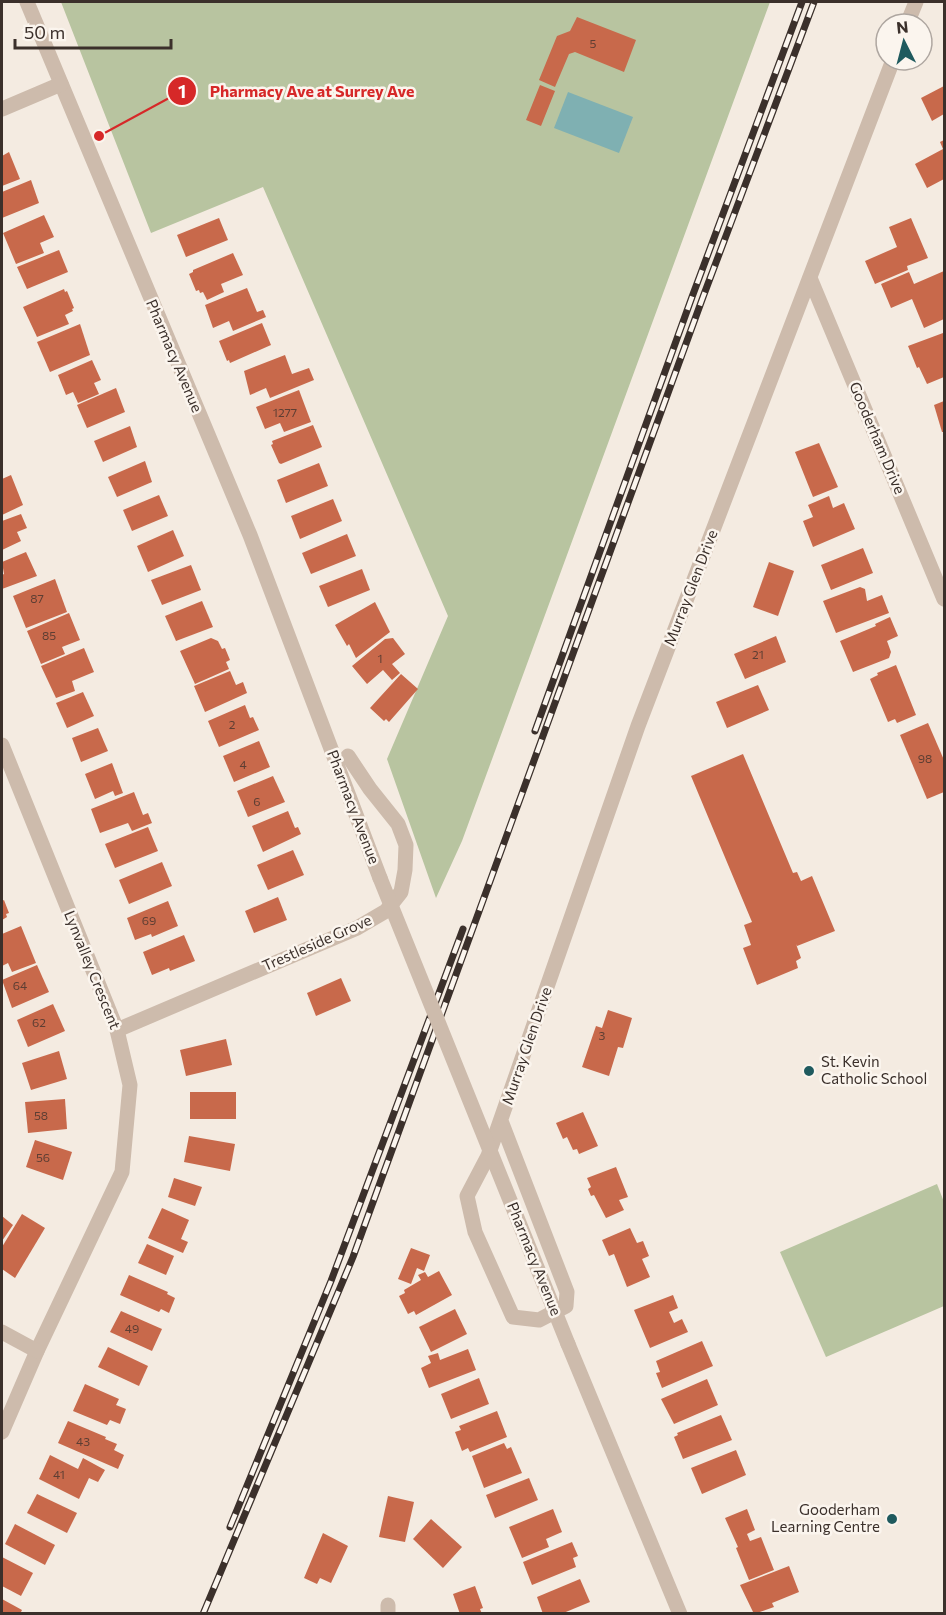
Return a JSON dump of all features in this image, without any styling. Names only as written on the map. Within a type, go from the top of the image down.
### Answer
[{"type":"street","name":"Pharmacy Avenue","points":[[27,2],[249,536],[380,878],[568,1344],[680,1614]]},
{"type":"street","name":"Murray Glen Drive","points":[[501,1121],[567,1292],[566,1306],[539,1320],[513,1317],[475,1232],[467,1196],[488,1156],[638,726],[888,72]]},
{"type":"street","points":[[2,109],[61,84]]},
{"type":"street","name":"Gooderham Drive","points":[[810,278],[945,599]]},
{"type":"street","name":"Lynvalley Crescent","points":[[2,745],[117,1030],[130,1085],[122,1172],[37,1351],[2,1432]]},
{"type":"street","name":"Trestleside Grove","points":[[117,1030],[357,928],[386,911],[400,892],[405,870],[406,845],[398,824],[370,789],[348,756]]},
{"type":"street","points":[[2,1332],[37,1351]]},
{"type":"green space","points":[[61,2],[770,2],[462,841],[436,898],[387,759],[448,616],[263,187],[151,233]]},
{"type":"green space","points":[[937,1184],[944,1202],[944,1306],[826,1357],[780,1252]]},
{"type":"water","points":[[568,92],[633,117],[619,153],[554,128]]},
{"type":"building","points":[[577,17],[636,40],[624,72],[575,52],[569,54],[555,87],[539,80],[557,36],[570,31]]},
{"type":"building","points":[[540,85],[555,91],[541,126],[526,120]]},
{"type":"building","points":[[944,86],[944,114],[932,121],[921,98]]},
{"type":"building","points":[[944,140],[944,179],[927,188],[915,164],[943,149],[940,142]]},
{"type":"building","points":[[9,152],[20,179],[2,186],[2,156]]},
{"type":"building","points":[[31,180],[39,203],[2,218],[2,192]]},
{"type":"building","points":[[44,215],[54,237],[40,243],[44,253],[16,264],[3,233]]},
{"type":"building","points":[[219,218],[228,240],[186,257],[177,235]]},
{"type":"building","points":[[911,218],[928,258],[907,266],[908,270],[875,284],[865,261],[897,247],[889,227]]},
{"type":"building","points":[[59,250],[68,272],[27,289],[17,267]]},
{"type":"building","points":[[233,253],[243,275],[221,284],[224,292],[207,300],[203,292],[196,291],[189,274],[193,270]]},
{"type":"building","points":[[944,271],[944,319],[924,328],[912,299],[891,308],[881,284],[909,272],[914,284]]},
{"type":"building","points":[[247,288],[257,312],[263,310],[266,317],[233,331],[229,321],[213,328],[205,305]]},
{"type":"building","points":[[64,289],[74,308],[65,315],[69,324],[37,337],[23,307]]},
{"type":"building","points":[[262,323],[271,345],[230,363],[229,360],[227,361],[219,341]]},
{"type":"building","points":[[80,324],[90,355],[50,372],[37,342]]},
{"type":"building","points":[[943,333],[944,377],[927,384],[908,346]]},
{"type":"building","points":[[285,355],[292,374],[309,368],[314,380],[270,398],[266,388],[250,395],[244,371]]},
{"type":"building","points":[[92,360],[101,380],[94,383],[99,394],[78,403],[73,392],[66,395],[58,375]]},
{"type":"building","points":[[116,388],[125,412],[87,428],[77,405]]},
{"type":"building","points":[[299,390],[311,422],[284,432],[280,423],[265,429],[256,407]]},
{"type":"building","points":[[944,401],[944,432],[942,432],[934,405]]},
{"type":"building","points":[[313,425],[322,447],[279,463],[271,445],[272,441]]},
{"type":"building","points":[[130,426],[137,447],[103,462],[94,441]]},
{"type":"building","points":[[819,443],[838,487],[813,497],[795,452]]},
{"type":"building","points":[[145,461],[152,482],[117,497],[108,477]]},
{"type":"building","points":[[319,463],[328,486],[286,503],[277,480]]},
{"type":"building","points":[[11,475],[23,505],[2,515],[2,479]]},
{"type":"building","points":[[159,495],[168,516],[132,531],[123,510]]},
{"type":"building","points":[[829,496],[833,508],[844,503],[855,529],[813,547],[803,521],[813,517],[808,505]]},
{"type":"building","points":[[333,499],[342,521],[300,539],[291,516]]},
{"type":"building","points":[[21,514],[27,528],[17,532],[21,541],[2,550],[2,521]]},
{"type":"building","points":[[173,530],[184,556],[148,572],[137,546]]},
{"type":"building","points":[[347,534],[356,556],[311,574],[302,553]]},
{"type":"building","points":[[863,548],[873,573],[831,590],[821,565]]},
{"type":"building","points":[[26,552],[37,576],[2,589],[2,575],[4,574],[2,562]]},
{"type":"building","points":[[769,562],[794,571],[778,616],[753,607]]},
{"type":"building","points":[[191,565],[201,590],[162,605],[151,580]]},
{"type":"building","points":[[362,569],[370,590],[328,607],[319,586]]},
{"type":"building","points":[[55,579],[67,612],[26,628],[13,596]]},
{"type":"building","points":[[860,587],[865,589],[867,601],[882,595],[889,613],[836,633],[823,601]]},
{"type":"building","points":[[202,601],[213,627],[176,641],[165,616]]},
{"type":"building","points":[[375,602],[390,632],[356,658],[335,625]]},
{"type":"building","points":[[69,613],[80,640],[62,647],[65,654],[41,664],[27,631]]},
{"type":"building","points":[[890,617],[898,636],[887,641],[891,652],[889,658],[853,672],[840,641],[876,626],[875,624]]},
{"type":"building","points":[[776,636],[786,662],[745,679],[734,654]]},
{"type":"building","points":[[211,638],[218,641],[222,649],[225,648],[230,660],[226,662],[229,669],[195,684],[180,651]]},
{"type":"building","points":[[393,638],[405,654],[392,664],[400,673],[392,680],[383,670],[367,684],[352,666],[385,639]]},
{"type":"building","points":[[84,648],[94,672],[72,681],[75,691],[56,698],[41,666]]},
{"type":"building","points":[[896,665],[916,715],[897,723],[895,719],[888,722],[870,679],[878,675],[877,673]]},
{"type":"building","points":[[230,671],[236,685],[243,682],[247,693],[205,712],[194,686]]},
{"type":"building","points":[[401,674],[418,689],[389,722],[386,719],[384,721],[370,708]]},
{"type":"building","points":[[758,685],[769,710],[727,728],[716,702]]},
{"type":"building","points":[[83,692],[94,716],[67,728],[56,703]]},
{"type":"building","points":[[245,705],[250,718],[253,717],[259,730],[219,747],[208,721]]},
{"type":"building","points":[[928,723],[944,760],[944,792],[927,799],[900,735]]},
{"type":"building","points":[[98,728],[108,751],[81,762],[72,738]]},
{"type":"building","points":[[259,741],[270,767],[234,782],[223,756]]},
{"type":"building","points":[[743,754],[793,873],[797,872],[801,881],[812,876],[835,931],[797,946],[796,944],[801,958],[796,961],[798,968],[757,985],[743,948],[751,945],[744,925],[752,922],[691,776]]},
{"type":"building","points":[[112,763],[123,793],[115,796],[113,791],[95,799],[85,774]]},
{"type":"building","points":[[273,776],[285,802],[248,817],[237,791]]},
{"type":"building","points":[[134,792],[143,815],[148,813],[152,823],[132,831],[128,823],[100,833],[91,809]]},
{"type":"building","points":[[288,811],[295,828],[298,827],[301,834],[263,852],[252,826]]},
{"type":"building","points":[[148,827],[158,851],[115,868],[105,844]]},
{"type":"building","points":[[293,850],[304,875],[268,890],[257,865]]},
{"type":"building","points":[[162,862],[172,886],[129,904],[119,880]]},
{"type":"building","points":[[278,897],[287,920],[254,933],[245,911]]},
{"type":"building","points":[[4,900],[9,913],[2,920],[2,901]]},
{"type":"building","points":[[168,901],[178,926],[152,937],[151,934],[135,940],[127,918]]},
{"type":"building","points":[[21,926],[36,963],[12,972],[8,963],[2,966],[2,934]]},
{"type":"building","points":[[184,935],[195,961],[152,975],[143,952]]},
{"type":"building","points":[[37,965],[49,992],[12,1008],[2,980]]},
{"type":"building","points":[[341,978],[351,1001],[316,1016],[307,993]]},
{"type":"building","points":[[53,1004],[65,1031],[28,1047],[17,1020]]},
{"type":"building","points":[[608,1010],[632,1018],[623,1048],[618,1047],[609,1076],[582,1067],[596,1026],[602,1028]]},
{"type":"building","points":[[226,1039],[232,1065],[186,1076],[180,1050]]},
{"type":"building","points":[[59,1051],[67,1079],[31,1090],[22,1063]]},
{"type":"building","points":[[190,1092],[236,1092],[236,1119],[190,1119]]},
{"type":"building","points":[[65,1099],[67,1129],[28,1133],[25,1102]]},
{"type":"building","points":[[583,1112],[598,1146],[579,1154],[577,1149],[573,1150],[567,1137],[563,1139],[556,1123]]},
{"type":"building","points":[[189,1136],[235,1144],[230,1171],[184,1162]]},
{"type":"building","points":[[35,1140],[72,1152],[63,1180],[26,1167]]},
{"type":"building","points":[[616,1167],[628,1197],[619,1200],[624,1210],[606,1218],[594,1195],[591,1196],[588,1189],[591,1187],[587,1178]]},
{"type":"building","points":[[174,1178],[202,1187],[195,1206],[168,1197]]},
{"type":"building","points":[[162,1208],[189,1220],[181,1239],[188,1242],[183,1253],[148,1238]]},
{"type":"building","points":[[22,1214],[45,1228],[15,1278],[2,1269],[2,1247]]},
{"type":"building","points":[[2,1216],[13,1225],[2,1241]]},
{"type":"building","points":[[630,1228],[637,1243],[643,1241],[649,1256],[642,1259],[650,1277],[627,1287],[614,1254],[609,1256],[602,1240]]},
{"type":"building","points":[[147,1244],[174,1256],[166,1275],[138,1263]]},
{"type":"building","points":[[411,1248],[430,1255],[424,1271],[417,1268],[411,1284],[398,1279]]},
{"type":"building","points":[[439,1271],[452,1295],[416,1315],[414,1311],[408,1314],[399,1296],[405,1293],[404,1290],[421,1280],[418,1275],[425,1272],[428,1277]]},
{"type":"building","points":[[129,1275],[168,1292],[167,1294],[175,1298],[169,1313],[161,1309],[159,1312],[120,1295]]},
{"type":"building","points":[[673,1295],[678,1308],[669,1312],[674,1323],[682,1319],[688,1332],[650,1348],[634,1310]]},
{"type":"building","points":[[455,1309],[467,1334],[431,1352],[419,1327]]},
{"type":"building","points":[[121,1311],[162,1329],[152,1351],[110,1332]]},
{"type":"building","points":[[702,1341],[713,1366],[662,1388],[656,1373],[660,1372],[656,1361]]},
{"type":"building","points":[[108,1347],[148,1366],[139,1386],[98,1367]]},
{"type":"building","points":[[468,1349],[476,1370],[429,1388],[421,1368],[431,1363],[428,1356],[438,1353],[440,1360]]},
{"type":"building","points":[[479,1378],[489,1404],[451,1419],[441,1394]]},
{"type":"building","points":[[707,1379],[718,1405],[674,1424],[661,1399]]},
{"type":"building","points":[[85,1384],[119,1399],[116,1405],[126,1409],[120,1424],[110,1420],[107,1425],[73,1411]]},
{"type":"building","points":[[497,1411],[507,1437],[470,1452],[468,1448],[462,1451],[455,1432],[461,1430],[459,1426]]},
{"type":"building","points":[[721,1415],[732,1440],[683,1459],[674,1437],[678,1435],[677,1433]]},
{"type":"building","points":[[68,1421],[117,1444],[114,1450],[124,1455],[118,1469],[58,1443]]},
{"type":"building","points":[[504,1443],[507,1449],[511,1447],[522,1473],[484,1488],[472,1456]]},
{"type":"building","points":[[736,1450],[746,1475],[702,1494],[691,1468]]},
{"type":"building","points":[[50,1455],[78,1469],[83,1458],[105,1470],[98,1482],[89,1478],[79,1499],[39,1479]]},
{"type":"building","points":[[529,1478],[538,1500],[495,1518],[486,1495]]},
{"type":"building","points":[[37,1494],[77,1513],[67,1533],[27,1513]]},
{"type":"building","points":[[388,1496],[414,1502],[405,1542],[379,1537]]},
{"type":"building","points":[[553,1509],[562,1532],[546,1539],[549,1547],[522,1558],[509,1527]]},
{"type":"building","points":[[747,1509],[755,1530],[747,1534],[750,1541],[761,1537],[774,1570],[749,1580],[725,1518]]},
{"type":"building","points":[[431,1519],[462,1547],[443,1568],[413,1539]]},
{"type":"building","points":[[15,1524],[55,1545],[45,1565],[5,1544]]},
{"type":"building","points":[[323,1533],[348,1546],[331,1583],[320,1578],[317,1584],[304,1578]]},
{"type":"building","points":[[572,1542],[578,1556],[573,1558],[576,1567],[532,1585],[523,1562]]},
{"type":"building","points":[[2,1557],[33,1573],[21,1596],[2,1586]]},
{"type":"building","points":[[789,1566],[799,1592],[772,1603],[774,1607],[754,1614],[740,1585]]},
{"type":"building","points":[[580,1579],[590,1602],[561,1614],[543,1614],[537,1597]]},
{"type":"building","points":[[475,1586],[483,1608],[480,1609],[482,1614],[460,1614],[453,1594]]},
{"type":"building","points":[[2,1599],[22,1610],[20,1614],[2,1614]]},
{"type":"railway","points":[[535,731],[692,297],[802,2]]},
{"type":"railway","points":[[203,1614],[353,1257],[703,297],[814,2]]},
{"type":"railway","points":[[230,1527],[331,1281],[463,929]]},
{"type":"place","name":"Pharmacy Ave at Surrey Ave","points":[[99,136]]},
{"type":"place","name":"St. Kevin Catholic School","points":[[809,1071]]},
{"type":"place","name":"Gooderham Learning Centre","points":[[892,1519]]}]
